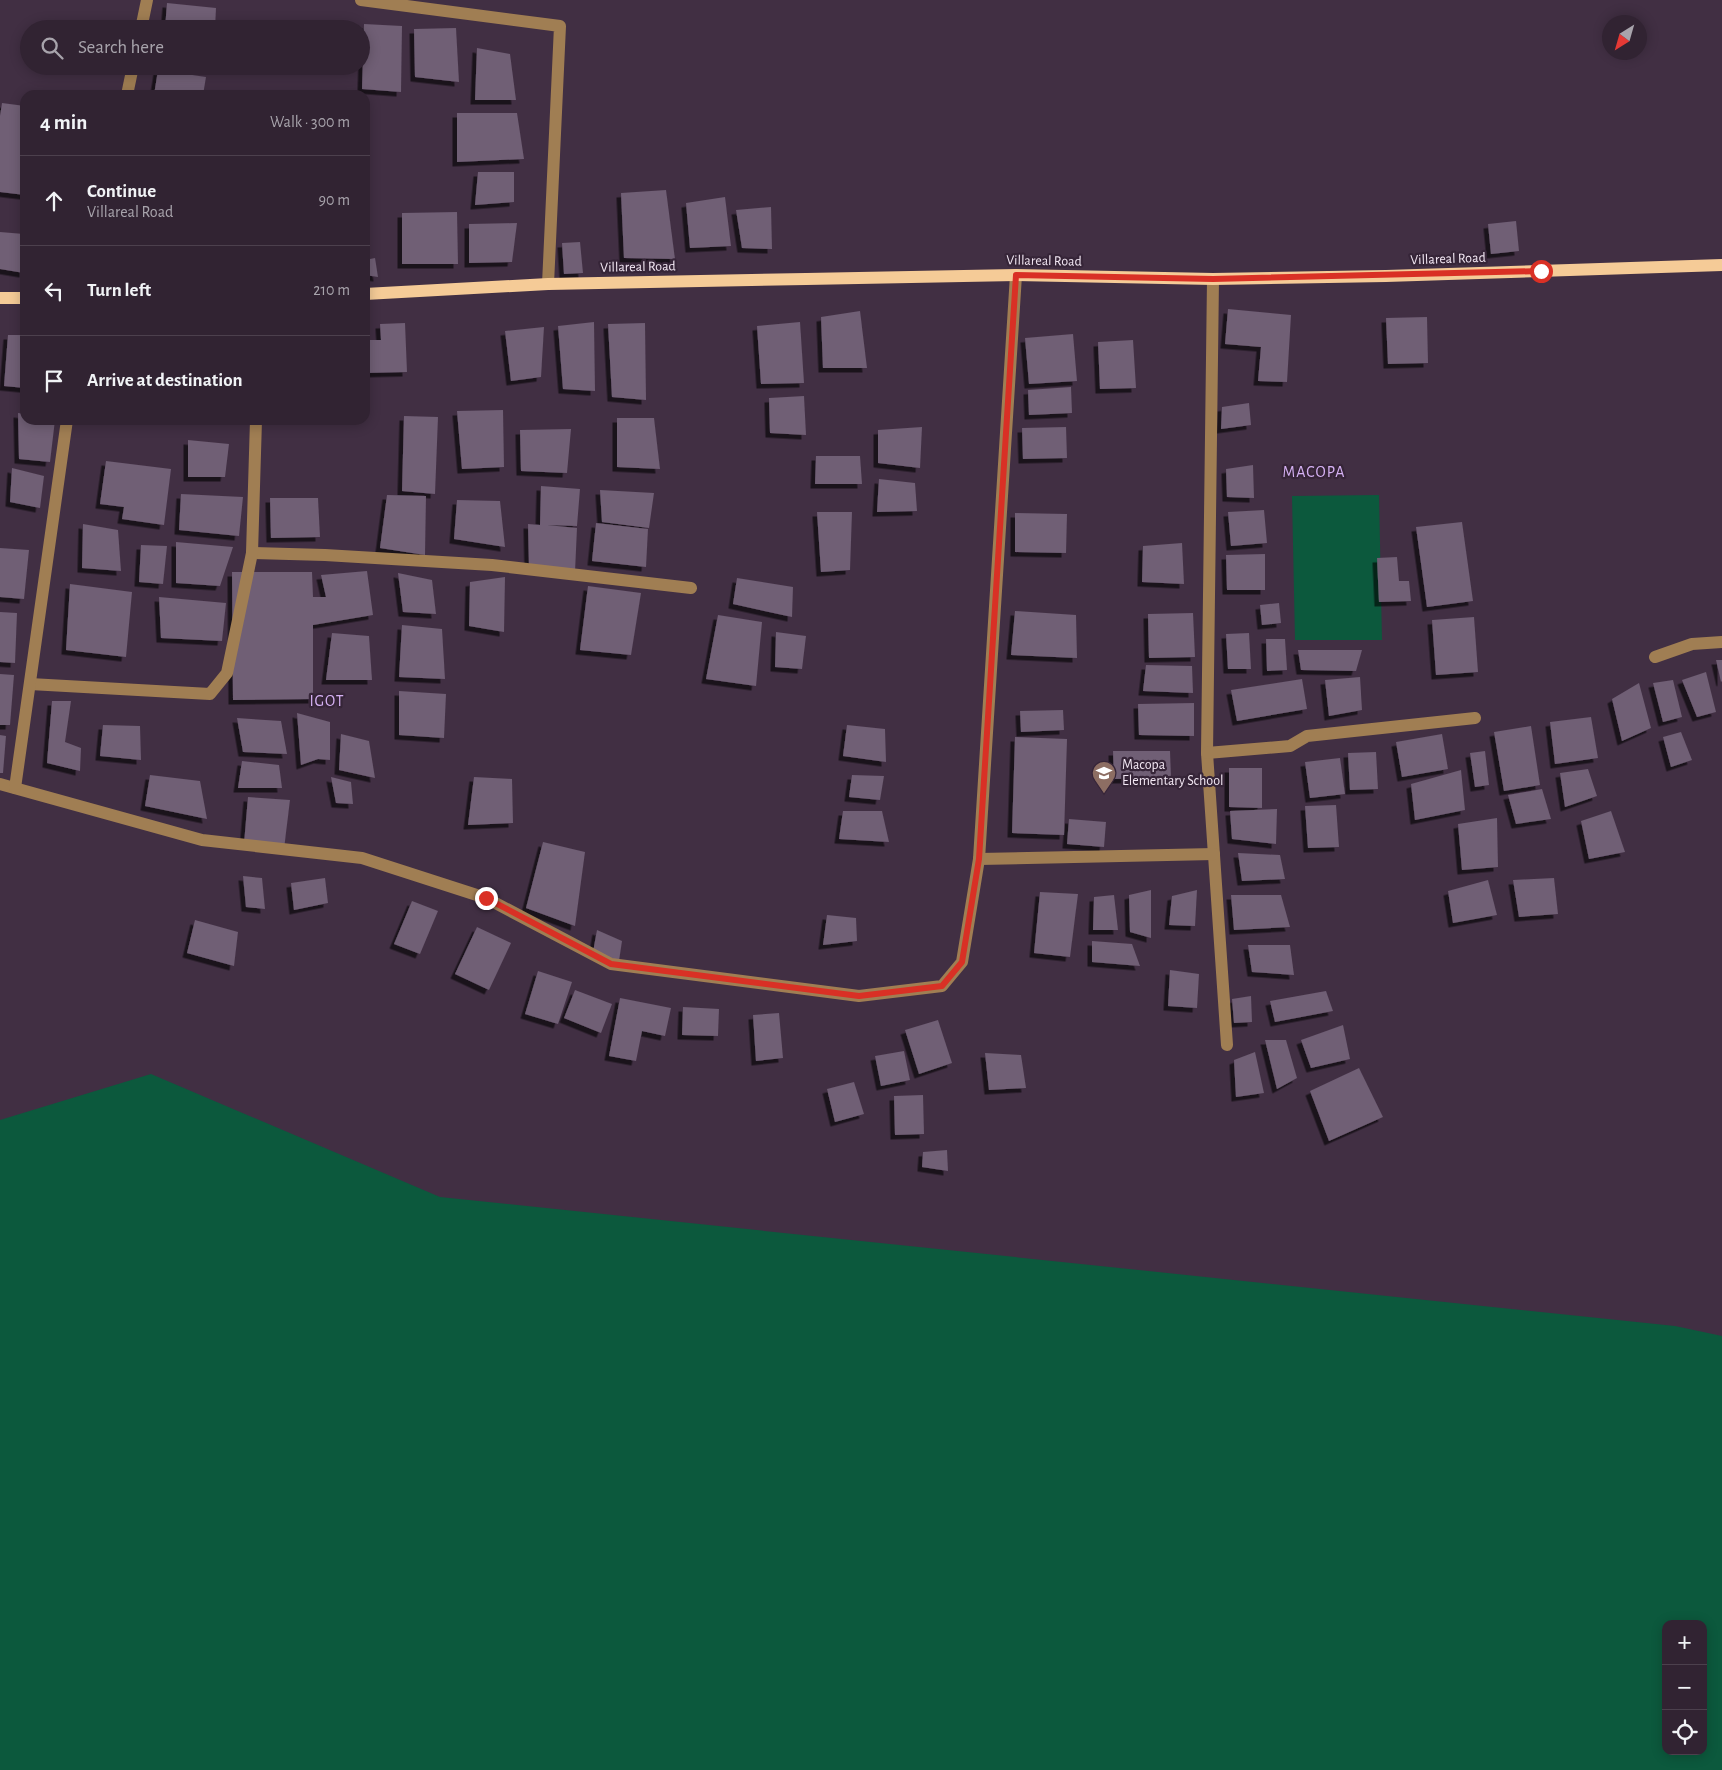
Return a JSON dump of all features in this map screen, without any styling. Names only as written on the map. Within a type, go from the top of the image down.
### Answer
[{"type":"main road","name":"Villareal Road","points":[[370,294],[548,284],[1016,275],[1213,279],[1396,276],[1722,265]]},
{"type":"main road","points":[[0,298],[20,298]]},
{"type":"street","points":[[143,20],[147,0]]},
{"type":"street","points":[[361,0],[560,26],[548,284]]},
{"type":"street","points":[[128,90],[131,75]]},
{"type":"street","points":[[0,784],[202,840],[362,858],[486,898],[611,964],[859,996],[942,986],[962,962],[979,859],[1016,275]]},
{"type":"street","points":[[1213,279],[1207,753],[1227,1046]]},
{"type":"street","points":[[15,788],[66,425]]},
{"type":"street","points":[[30,684],[210,694],[227,673],[252,553],[256,425]]},
{"type":"street","points":[[252,553],[325,555],[492,565],[691,588]]},
{"type":"street","points":[[1655,657],[1692,644],[1722,642]]},
{"type":"street","points":[[1207,753],[1290,746],[1307,736],[1475,718]]},
{"type":"street","points":[[979,859],[1214,854]]},
{"type":"green space","points":[[1379,495],[1382,640],[1295,640],[1292,496]]},
{"type":"green space","points":[[151,1074],[440,1197],[1675,1326],[1722,1336],[1722,1770],[0,1770],[0,1120]]},
{"type":"building","points":[[167,3],[216,8],[215,20],[166,20]]},
{"type":"building","points":[[370,24],[402,26],[401,92],[362,89],[362,75],[370,75]]},
{"type":"building","points":[[456,28],[459,82],[415,77],[414,29]]},
{"type":"building","points":[[477,48],[510,54],[516,100],[475,100]]},
{"type":"building","points":[[157,75],[206,77],[204,90],[155,90]]},
{"type":"building","points":[[2,103],[20,105],[20,194],[0,192],[0,116]]},
{"type":"building","points":[[457,113],[517,113],[524,159],[457,162]]},
{"type":"building","points":[[478,172],[514,172],[514,202],[475,205]]},
{"type":"building","points":[[666,190],[675,259],[624,258],[621,193]]},
{"type":"building","points":[[725,197],[731,246],[690,248],[686,203]]},
{"type":"building","points":[[771,207],[772,249],[742,248],[736,210]]},
{"type":"building","points":[[457,212],[458,264],[402,264],[402,213]]},
{"type":"building","points":[[1516,221],[1519,251],[1491,254],[1488,224]]},
{"type":"building","points":[[517,223],[512,262],[469,263],[469,224]]},
{"type":"building","points":[[0,232],[20,234],[20,272],[0,269]]},
{"type":"building","points":[[580,242],[583,273],[564,274],[562,243]]},
{"type":"building","points":[[375,258],[378,277],[370,276],[370,259]]},
{"type":"building","points":[[1228,309],[1291,315],[1287,382],[1258,381],[1261,347],[1225,344]]},
{"type":"building","points":[[860,311],[867,368],[823,368],[821,317]]},
{"type":"building","points":[[1427,317],[1428,363],[1388,364],[1386,318]]},
{"type":"building","points":[[594,322],[595,391],[563,389],[558,326]]},
{"type":"building","points":[[800,322],[804,383],[761,384],[757,326]]},
{"type":"building","points":[[405,323],[407,372],[370,373],[370,340],[381,340],[380,324]]},
{"type":"building","points":[[645,323],[646,400],[612,397],[608,324]]},
{"type":"building","points":[[544,327],[541,377],[511,381],[505,331]]},
{"type":"building","points":[[1073,334],[1077,381],[1029,384],[1025,338]]},
{"type":"building","points":[[8,335],[20,335],[20,388],[4,386]]},
{"type":"building","points":[[1133,340],[1136,388],[1100,389],[1098,342]]},
{"type":"building","points":[[1071,387],[1072,413],[1029,415],[1028,390]]},
{"type":"building","points":[[804,396],[806,435],[770,433],[769,398]]},
{"type":"building","points":[[1249,403],[1251,425],[1221,429],[1222,407]]},
{"type":"building","points":[[503,410],[504,467],[462,469],[457,411]]},
{"type":"building","points":[[18,413],[20,413],[20,425],[54,425],[50,462],[19,459]]},
{"type":"building","points":[[404,416],[438,417],[435,494],[402,491]]},
{"type":"building","points":[[617,418],[654,418],[660,469],[617,467]]},
{"type":"building","points":[[922,427],[920,468],[878,463],[878,430]]},
{"type":"building","points":[[1066,427],[1067,458],[1023,459],[1022,428]]},
{"type":"building","points":[[571,429],[567,473],[521,471],[520,430]]},
{"type":"building","points":[[188,440],[229,444],[225,477],[188,477]]},
{"type":"building","points":[[816,456],[860,456],[862,484],[815,484]]},
{"type":"building","points":[[106,461],[171,469],[164,525],[122,519],[124,507],[100,504]]},
{"type":"building","points":[[1253,465],[1254,498],[1227,497],[1226,469]]},
{"type":"building","points":[[12,468],[44,476],[40,508],[10,502]]},
{"type":"building","points":[[879,479],[915,483],[917,511],[877,512]]},
{"type":"building","points":[[541,486],[580,489],[577,526],[547,525],[577,528],[575,572],[529,567],[528,524],[540,525]]},
{"type":"building","points":[[600,490],[654,493],[649,528],[602,522]]},
{"type":"building","points":[[181,494],[243,497],[239,536],[179,530]]},
{"type":"building","points":[[387,495],[426,496],[425,555],[380,548]]},
{"type":"building","points":[[270,498],[318,498],[320,537],[271,538]]},
{"type":"building","points":[[457,500],[500,501],[505,547],[454,539]]},
{"type":"building","points":[[1264,510],[1267,543],[1231,546],[1228,512]]},
{"type":"building","points":[[817,512],[852,512],[850,570],[821,572]]},
{"type":"building","points":[[1015,513],[1067,514],[1066,553],[1015,552]]},
{"type":"building","points":[[1462,522],[1473,601],[1427,607],[1416,527]]},
{"type":"building","points":[[596,523],[648,529],[646,567],[592,561]]},
{"type":"building","points":[[83,524],[118,530],[121,571],[82,568]]},
{"type":"building","points":[[176,542],[233,547],[220,586],[176,583]]},
{"type":"building","points":[[1182,543],[1184,584],[1142,582],[1143,546]]},
{"type":"building","points":[[141,545],[167,546],[163,584],[139,582]]},
{"type":"building","points":[[0,548],[29,550],[24,599],[0,597]]},
{"type":"building","points":[[1265,554],[1265,590],[1227,590],[1226,555]]},
{"type":"building","points":[[1397,557],[1399,581],[1409,581],[1411,601],[1379,602],[1377,558]]},
{"type":"building","points":[[367,571],[373,615],[313,625],[313,699],[233,700],[232,572],[312,572],[313,597],[326,597],[321,575]]},
{"type":"building","points":[[398,573],[432,580],[436,614],[403,612]]},
{"type":"building","points":[[505,577],[504,632],[469,626],[470,582]]},
{"type":"building","points":[[737,578],[793,587],[792,617],[733,604]]},
{"type":"building","points":[[70,584],[132,592],[126,657],[66,650]]},
{"type":"building","points":[[588,586],[641,593],[631,655],[580,650]]},
{"type":"building","points":[[159,597],[226,603],[222,641],[161,638]]},
{"type":"building","points":[[1279,603],[1281,623],[1262,625],[1260,605]]},
{"type":"building","points":[[1015,611],[1076,615],[1077,658],[1011,655]]},
{"type":"building","points":[[0,612],[17,613],[15,663],[0,662]]},
{"type":"building","points":[[1193,613],[1195,657],[1149,658],[1148,614]]},
{"type":"building","points":[[718,615],[762,622],[756,686],[706,679]]},
{"type":"building","points":[[1474,617],[1478,672],[1436,675],[1432,620]]},
{"type":"building","points":[[402,625],[442,629],[445,679],[399,677]]},
{"type":"building","points":[[776,632],[806,636],[802,669],[775,667]]},
{"type":"building","points":[[332,633],[369,636],[372,680],[326,680]]},
{"type":"building","points":[[1249,633],[1251,669],[1228,669],[1226,634]]},
{"type":"building","points":[[1266,639],[1285,639],[1287,670],[1267,671]]},
{"type":"building","points":[[1298,650],[1362,650],[1356,671],[1301,670]]},
{"type":"building","points":[[1716,660],[1722,660],[1721,682]]},
{"type":"building","points":[[1146,665],[1192,666],[1193,693],[1143,691]]},
{"type":"building","points":[[1706,672],[1716,712],[1697,717],[1682,680]]},
{"type":"building","points":[[0,674],[14,675],[10,725],[0,725]]},
{"type":"building","points":[[1360,677],[1362,710],[1329,716],[1325,680]]},
{"type":"building","points":[[1302,679],[1307,709],[1237,721],[1231,690]]},
{"type":"building","points":[[1673,680],[1682,717],[1663,722],[1653,683]]},
{"type":"building","points":[[1639,683],[1651,728],[1622,741],[1612,699]]},
{"type":"building","points":[[399,691],[446,694],[444,738],[399,735]]},
{"type":"building","points":[[52,701],[71,701],[65,742],[81,748],[80,771],[47,763]]},
{"type":"building","points":[[1194,703],[1194,736],[1139,735],[1138,704]]},
{"type":"building","points":[[1063,710],[1064,730],[1021,732],[1020,711]]},
{"type":"building","points":[[297,713],[330,722],[330,760],[318,759],[301,765]]},
{"type":"building","points":[[1591,717],[1598,758],[1555,764],[1550,722]]},
{"type":"building","points":[[237,718],[281,721],[287,754],[243,752]]},
{"type":"building","points":[[103,725],[140,726],[141,760],[100,756]]},
{"type":"building","points":[[847,725],[885,729],[886,762],[843,756]]},
{"type":"building","points":[[1531,726],[1540,785],[1504,791],[1494,732]]},
{"type":"building","points":[[1681,732],[1692,760],[1671,767],[1663,737]]},
{"type":"building","points":[[341,734],[369,741],[375,778],[339,770]]},
{"type":"building","points":[[1442,734],[1448,769],[1402,777],[1396,742]]},
{"type":"building","points":[[0,735],[6,736],[3,773],[0,773]]},
{"type":"building","points":[[1015,737],[1067,739],[1064,835],[1012,833]]},
{"type":"building","points":[[1113,751],[1170,751],[1171,778],[1114,779]]},
{"type":"building","points":[[1485,751],[1489,785],[1475,787],[1470,753]]},
{"type":"building","points":[[1376,752],[1378,789],[1350,790],[1348,753]]},
{"type":"building","points":[[1340,758],[1345,794],[1310,798],[1305,762]]},
{"type":"building","points":[[242,761],[279,765],[282,788],[238,788]]},
{"type":"building","points":[[1229,768],[1262,768],[1262,808],[1229,807]]},
{"type":"building","points":[[1588,769],[1597,796],[1565,807],[1560,773]]},
{"type":"building","points":[[1461,770],[1465,810],[1415,820],[1411,784]]},
{"type":"building","points":[[150,775],[200,781],[207,819],[145,806]]},
{"type":"building","points":[[852,775],[884,776],[880,800],[849,797]]},
{"type":"building","points":[[331,777],[351,782],[353,804],[336,803]]},
{"type":"building","points":[[474,777],[512,779],[513,823],[468,825]]},
{"type":"building","points":[[1542,789],[1551,819],[1516,824],[1508,795]]},
{"type":"building","points":[[248,797],[290,800],[284,849],[244,844]]},
{"type":"building","points":[[1336,805],[1339,847],[1308,848],[1305,806]]},
{"type":"building","points":[[1277,809],[1276,844],[1232,839],[1230,811]]},
{"type":"building","points":[[843,811],[882,811],[889,842],[839,839]]},
{"type":"building","points":[[1611,811],[1625,852],[1589,859],[1581,821]]},
{"type":"building","points":[[1497,818],[1498,867],[1462,870],[1458,824]]},
{"type":"building","points":[[1069,819],[1106,822],[1104,847],[1067,844]]},
{"type":"building","points":[[543,842],[585,852],[575,926],[526,908]]},
{"type":"building","points":[[1238,853],[1280,855],[1285,879],[1242,881]]},
{"type":"building","points":[[243,876],[262,878],[265,909],[246,907]]},
{"type":"building","points":[[325,878],[328,903],[294,910],[291,883]]},
{"type":"building","points":[[1554,878],[1558,914],[1519,917],[1513,880]]},
{"type":"building","points":[[1488,880],[1497,915],[1453,923],[1448,891]]},
{"type":"building","points":[[1151,890],[1151,938],[1130,932],[1129,895]]},
{"type":"building","points":[[1197,890],[1195,926],[1169,925],[1172,896]]},
{"type":"building","points":[[1040,892],[1078,894],[1070,957],[1034,953]]},
{"type":"building","points":[[1114,895],[1118,930],[1093,930],[1094,897]]},
{"type":"building","points":[[1231,895],[1281,895],[1290,927],[1234,930]]},
{"type":"building","points":[[412,901],[438,911],[420,954],[394,944]]},
{"type":"building","points":[[827,915],[856,918],[857,941],[823,945]]},
{"type":"building","points":[[195,920],[238,932],[234,966],[187,953]]},
{"type":"building","points":[[477,927],[511,943],[489,990],[455,974]]},
{"type":"building","points":[[597,930],[622,941],[619,961],[593,952]]},
{"type":"building","points":[[1092,941],[1132,944],[1140,966],[1092,962]]},
{"type":"building","points":[[1248,945],[1290,945],[1294,975],[1252,972]]},
{"type":"building","points":[[1170,970],[1199,974],[1197,1008],[1168,1006]]},
{"type":"building","points":[[538,971],[572,982],[558,1024],[525,1014]]},
{"type":"building","points":[[575,990],[612,1004],[601,1033],[564,1018]]},
{"type":"building","points":[[1326,991],[1333,1011],[1275,1022],[1270,1001]]},
{"type":"building","points":[[1251,996],[1252,1022],[1234,1023],[1232,999]]},
{"type":"building","points":[[620,998],[671,1008],[665,1036],[642,1031],[636,1061],[609,1056]]},
{"type":"building","points":[[683,1007],[719,1009],[718,1036],[682,1035]]},
{"type":"building","points":[[779,1013],[783,1058],[756,1061],[753,1015]]},
{"type":"building","points":[[938,1020],[952,1063],[919,1074],[905,1030]]},
{"type":"building","points":[[1343,1025],[1350,1059],[1311,1068],[1301,1040]]},
{"type":"building","points":[[1265,1040],[1286,1040],[1297,1078],[1277,1089]]},
{"type":"building","points":[[904,1051],[910,1080],[881,1086],[875,1056]]},
{"type":"building","points":[[1255,1052],[1264,1093],[1236,1097],[1234,1060]]},
{"type":"building","points":[[985,1053],[1021,1055],[1026,1088],[989,1090]]},
{"type":"building","points":[[1359,1068],[1383,1117],[1329,1141],[1310,1091]]},
{"type":"building","points":[[854,1082],[864,1114],[835,1122],[827,1089]]},
{"type":"building","points":[[923,1095],[924,1134],[895,1135],[894,1096]]},
{"type":"building","points":[[947,1150],[948,1171],[922,1167],[923,1152]]},
{"type":"place","name":"Macopa Elementary School","points":[[1104,794]]},
{"type":"district","name":"MACOPA","points":[[1314,472]]},
{"type":"district","name":"IGOT","points":[[327,701]]},
{"type":"route","points":[[486,898],[611,964],[859,996],[942,986],[962,962],[979,859],[1016,275],[1213,279],[1541,271]]}]
